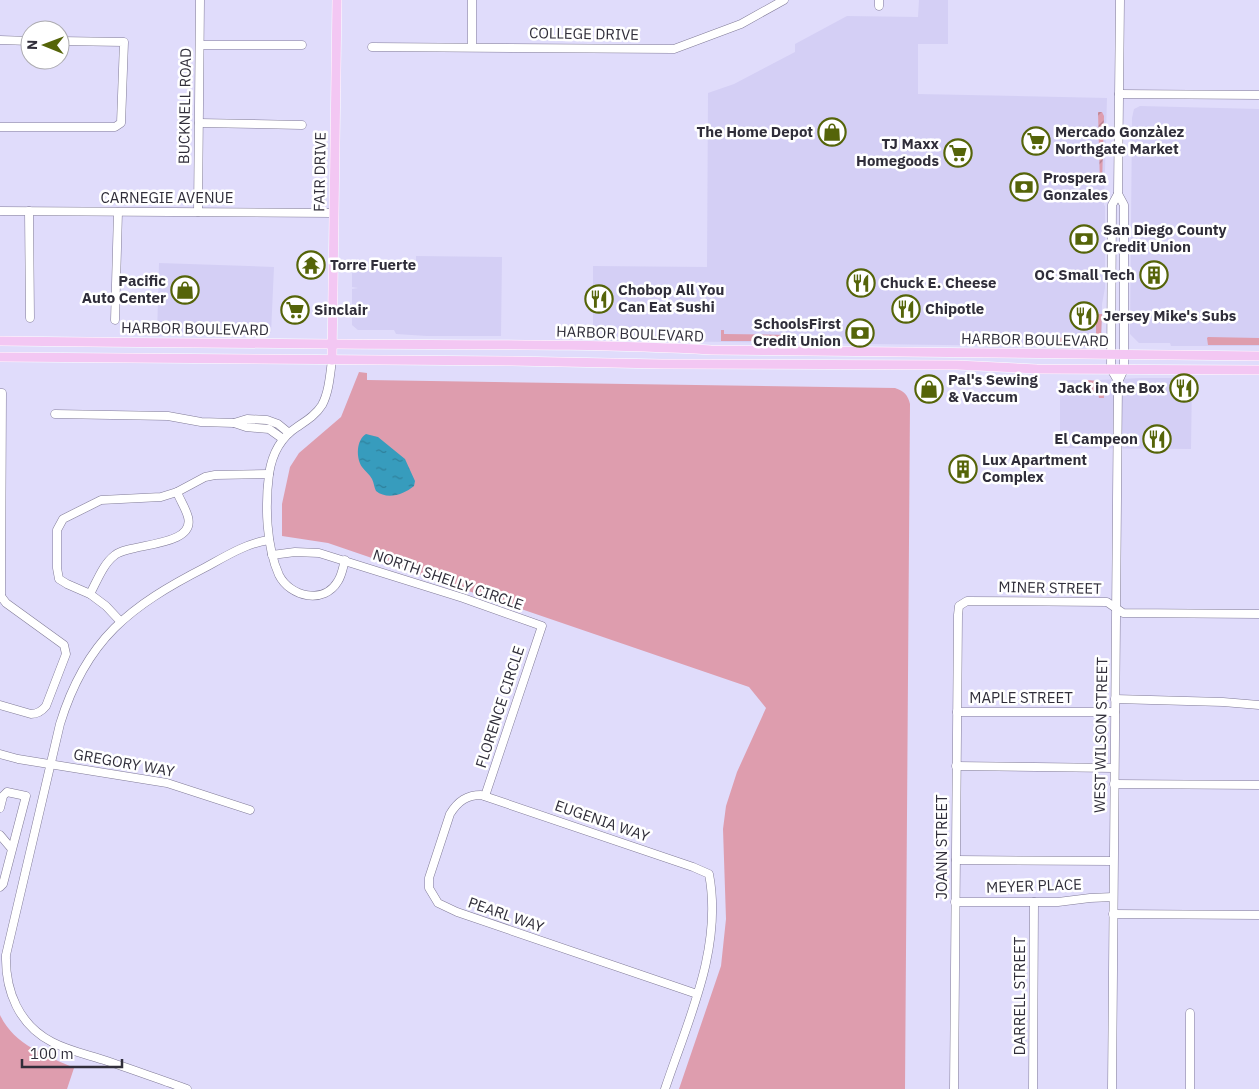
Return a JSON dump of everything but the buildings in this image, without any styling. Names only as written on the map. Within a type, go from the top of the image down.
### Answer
[{"type":"main road","name":"FAIR DRIVE","points":[[332,360],[337,0]]},
{"type":"main road","name":"HARBOR BOULEVARD","points":[[0,341],[511,344],[711,350],[1259,356]]},
{"type":"main road","name":"HARBOR BOULEVARD","points":[[0,357],[810,366],[957,365],[1038,368],[1259,370]]},
{"type":"street","name":"BUCKNELL ROAD","points":[[198,212],[200,0]]},
{"type":"street","points":[[472,0],[472,47]]},
{"type":"street","name":"COLLEGE DRIVE","points":[[372,47],[674,49],[741,24],[784,0]]},
{"type":"street","name":"WEST WILSON STREET","points":[[1110,369],[1112,205],[1118,194],[1120,0]]},
{"type":"street","points":[[0,40],[20,41]]},
{"type":"street","points":[[0,127],[114,127],[121,123],[124,42],[70,41]]},
{"type":"street","points":[[200,45],[302,45]]},
{"type":"street","points":[[1119,94],[1259,95]]},
{"type":"street","points":[[199,123],[302,125]]},
{"type":"street","name":"WEST WILSON STREET","points":[[1112,1089],[1118,381],[1124,369],[1124,205],[1118,194]]},
{"type":"street","name":"CARNEGIE AVENUE","points":[[0,211],[333,212]]},
{"type":"street","points":[[29,211],[30,318]]},
{"type":"street","points":[[115,320],[118,212]]},
{"type":"street","points":[[332,360],[327,390],[322,405],[312,416],[286,436],[273,456],[269,474],[269,540],[279,575],[285,585],[299,594],[314,596],[329,590],[338,582],[345,560]]},
{"type":"street","points":[[1110,369],[1118,381]]},
{"type":"street","points":[[0,705],[31,714],[43,710],[66,650],[64,646],[6,603],[0,596],[1,393]]},
{"type":"street","points":[[55,414],[168,416],[201,422],[234,423],[247,419],[286,436]]},
{"type":"street","points":[[120,621],[106,606],[90,594],[67,584],[60,578],[57,568],[57,530],[63,519],[101,500],[156,498],[176,492],[215,475],[269,474]]},
{"type":"street","points":[[90,594],[104,568],[116,554],[130,548],[164,543],[183,534],[188,526],[188,518],[176,492]]},
{"type":"street","points":[[188,1089],[52,1042],[32,1027],[20,1014],[10,993],[6,968],[10,938],[50,764],[68,698],[90,657],[120,621],[158,592],[240,549],[262,540],[269,540]]},
{"type":"street","name":"NORTH SHELLY CIRCLE","points":[[272,555],[308,552],[345,560],[542,626]]},
{"type":"street","name":"MINER STREET","points":[[959,606],[968,601],[1108,602],[1124,612],[1259,614]]},
{"type":"street","name":"JOANN STREET","points":[[954,1089],[959,606]]},
{"type":"street","name":"FLORENCE CIRCLE","points":[[485,796],[542,626]]},
{"type":"street","points":[[1115,699],[1259,705]]},
{"type":"street","name":"MAPLE STREET","points":[[957,712],[1115,712]]},
{"type":"street","name":"GREGORY WAY","points":[[0,754],[166,783],[250,810]]},
{"type":"street","points":[[956,766],[1114,768]]},
{"type":"street","points":[[1114,784],[1259,785]]},
{"type":"street","points":[[0,808],[3,796],[7,792],[26,796],[0,887]]},
{"type":"street","name":"PEARL WAY","points":[[485,796],[468,796],[454,807],[450,814],[429,878],[432,894],[438,903],[456,912],[697,994]]},
{"type":"street","name":"EUGENIA WAY","points":[[485,796],[694,867],[709,874],[712,926],[707,962],[697,994]]},
{"type":"street","points":[[0,835],[12,848]]},
{"type":"street","points":[[956,860],[1113,861]]},
{"type":"street","name":"MEYER PLACE","points":[[955,902],[1058,902],[1113,897]]},
{"type":"street","name":"DARRELL STREET","points":[[1033,1089],[1034,902]]},
{"type":"street","points":[[1113,914],[1259,915]]},
{"type":"street","points":[[665,1089],[697,994]]},
{"type":"street","points":[[1190,1013],[1190,1089]]},
{"type":"shaded area","points":[[919,0],[948,0],[948,44],[918,44],[918,94],[1107,98],[1104,205],[1105,288],[1102,304],[1102,336],[1091,347],[593,340],[593,266],[707,267],[708,93],[734,84],[795,52],[795,44],[847,16],[918,17]]},
{"type":"shaded area","points":[[1140,106],[1259,109],[1259,346],[1171,346],[1170,343],[1139,343],[1130,334],[1132,118],[1134,109]]},
{"type":"shaded area","points":[[1098,112],[1102,112],[1104,116],[1102,184],[1100,184]]},
{"type":"shaded area","points":[[416,256],[502,257],[501,336],[396,334],[394,330],[358,330],[352,325],[352,289],[358,288],[352,287],[352,263],[416,263]]},
{"type":"shaded area","points":[[159,263],[274,267],[271,333],[157,336]]},
{"type":"shaded area","points":[[1096,314],[1102,314],[1101,336],[1091,346],[1045,346],[1045,337],[1092,339],[1096,334]]},
{"type":"shaded area","points":[[721,330],[724,330],[724,334],[792,335],[794,339],[790,341],[721,341]]},
{"type":"shaded area","points":[[1208,337],[1259,338],[1259,345],[1208,345]]},
{"type":"shaded area","points":[[359,372],[367,373],[367,380],[895,388],[907,396],[910,404],[905,1089],[679,1089],[721,966],[726,919],[723,829],[726,806],[737,772],[766,708],[749,687],[328,543],[282,536],[282,504],[290,467],[299,453],[341,417]]},
{"type":"shaded area","points":[[1192,378],[1191,449],[1060,448],[1060,380]]},
{"type":"shaded area","points":[[1083,380],[1098,381],[1102,385],[1104,398],[1099,398],[1098,393],[1083,393]]},
{"type":"shaded area","points":[[0,1015],[6,1025],[22,1042],[74,1068],[67,1089],[0,1089]]},
{"type":"water","points":[[366,434],[378,437],[405,459],[415,481],[414,486],[405,492],[390,496],[376,491],[372,479],[362,467],[359,459],[358,449],[360,440]]},
{"type":"place","name":"The Home Depot","points":[[832,132]]},
{"type":"place","name":"Mercado Gonzàlez Northgate Market","points":[[1036,141]]},
{"type":"place","name":"TJ Maxx Homegoods","points":[[958,153]]},
{"type":"place","name":"Prospera Gonzales","points":[[1024,187]]},
{"type":"place","name":"San Diego County Credit Union","points":[[1084,239]]},
{"type":"place","name":"Torre Fuerte","points":[[311,265]]},
{"type":"place","name":"OC Small Tech","points":[[1154,275]]},
{"type":"place","name":"Chuck E. Cheese","points":[[861,283]]},
{"type":"place","name":"Pacific Auto Center","points":[[185,290]]},
{"type":"place","name":"Chobop All You Can Eat Sushi","points":[[599,299]]},
{"type":"place","name":"Chipotle","points":[[906,309]]},
{"type":"place","name":"Sinclair","points":[[295,310]]},
{"type":"place","name":"Jersey Mike's Subs","points":[[1084,316]]},
{"type":"place","name":"SchoolsFirst Credit Union","points":[[860,333]]},
{"type":"place","name":"Jack in the Box","points":[[1184,388]]},
{"type":"place","name":"Pal's Sewing & Vaccum","points":[[929,389]]},
{"type":"place","name":"El Campeon","points":[[1157,439]]},
{"type":"place","name":"Lux Apartment Complex","points":[[963,469]]}]
